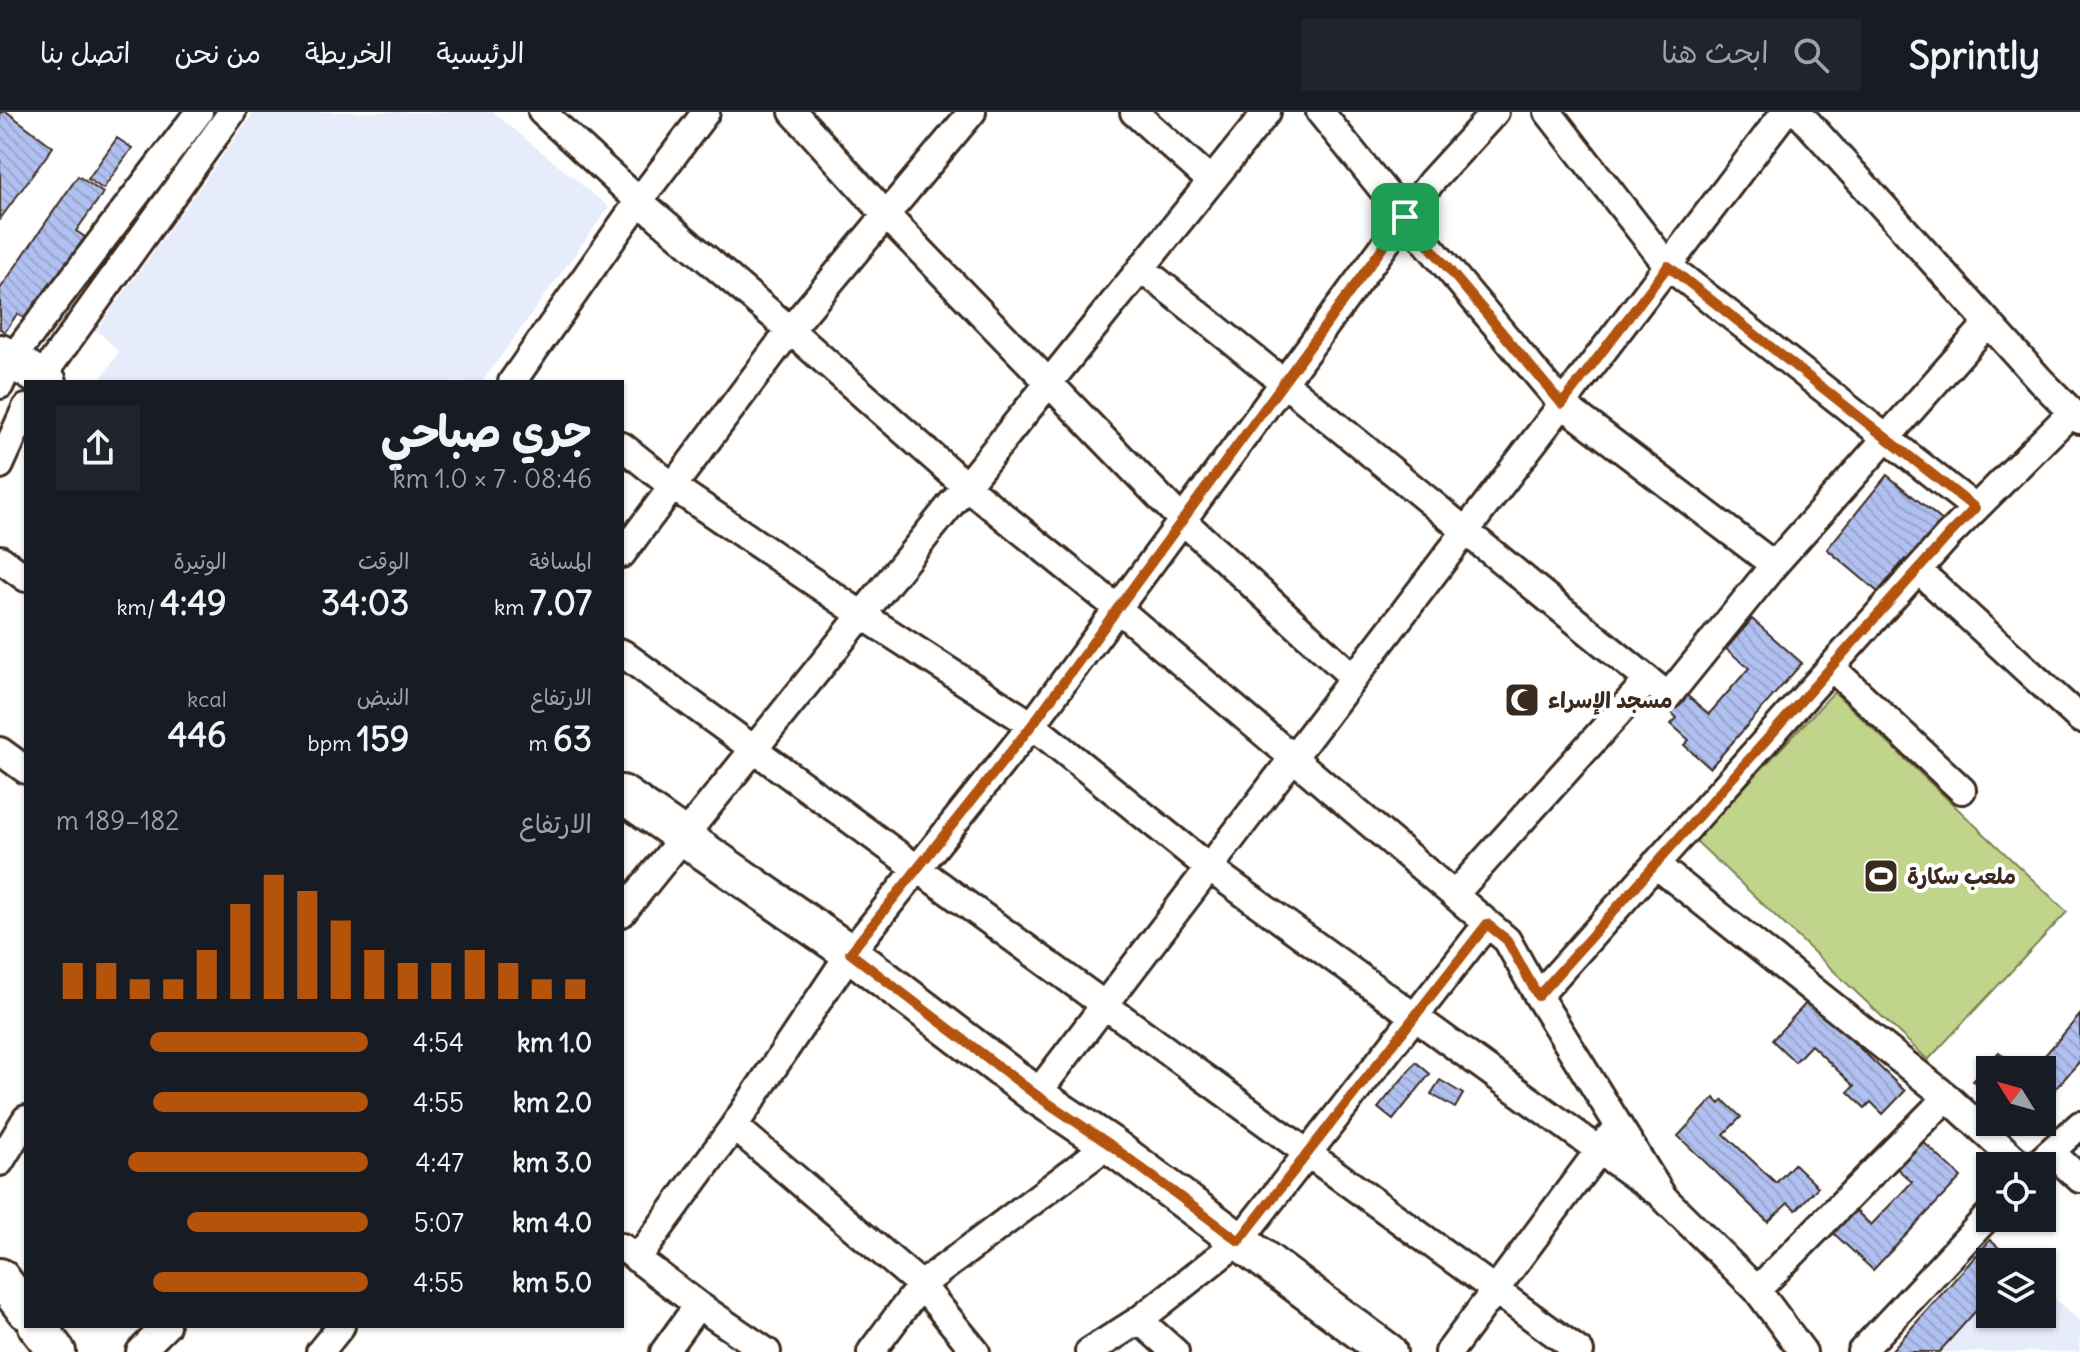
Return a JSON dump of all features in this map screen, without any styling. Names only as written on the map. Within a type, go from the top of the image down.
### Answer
[{"type":"street","points":[[0,465],[23,378],[199,112]]},
{"type":"street","points":[[23,378],[232,112]]},
{"type":"street","points":[[542,112],[639,201],[966,486],[1117,608],[1507,940],[1538,996],[1663,1197]]},
{"type":"street","points":[[525,377],[639,201],[706,112]]},
{"type":"street","points":[[793,112],[886,215],[1182,520],[1354,678]]},
{"type":"street","points":[[624,551],[790,330],[972,112]]},
{"type":"street","points":[[1134,112],[1211,181]]},
{"type":"street","points":[[624,911],[1267,112]]},
{"type":"street","points":[[1320,112],[1562,404],[1774,565]]},
{"type":"street","points":[[767,1352],[630,1253],[734,1126],[850,953],[1032,725],[1431,182],[1495,112]]},
{"type":"street","points":[[1548,112],[1668,266],[1975,508]]},
{"type":"street","points":[[1036,1095],[1785,112]]},
{"type":"street","points":[[1538,996],[1975,508],[2076,416],[1798,112]]},
{"type":"street","points":[[1141,268],[1284,381],[1668,696],[1774,565],[1988,323]]},
{"type":"street","points":[[624,448],[672,486],[1032,725],[1209,868],[1663,1197],[1757,1290],[1803,1352]]},
{"type":"street","points":[[0,559],[24,577]]},
{"type":"street","points":[[1918,570],[2080,719]]},
{"type":"street","points":[[624,654],[1580,1352]]},
{"type":"street","points":[[1831,667],[1962,790]]},
{"type":"street","points":[[1454,895],[1648,680]]},
{"type":"street","points":[[0,751],[24,769]]},
{"type":"street","points":[[624,795],[850,953],[1036,1095],[1109,1144],[1388,1352]]},
{"type":"street","points":[[1655,864],[1947,1097],[2007,1152]]},
{"type":"street","points":[[1089,1352],[1139,1320],[1239,1241],[1487,924]]},
{"type":"street","points":[[1757,1290],[1947,1097]]},
{"type":"street","points":[[0,1162],[24,1122]]},
{"type":"street","points":[[1449,1352],[1618,1124]]},
{"type":"street","points":[[2051,1152],[2080,1125]]},
{"type":"street","points":[[734,1126],[921,1285],[976,1352]]},
{"type":"street","points":[[871,1352],[921,1285],[1109,1144]]},
{"type":"street","points":[[2056,1166],[2080,1179]]},
{"type":"street","points":[[1861,1352],[1976,1229]]},
{"type":"street","points":[[0,1277],[24,1308]]},
{"type":"street","points":[[664,1352],[698,1305]]},
{"type":"street","points":[[1139,1320],[1175,1352]]},
{"type":"street","points":[[39,1328],[57,1352]]},
{"type":"street","points":[[140,1352],[164,1328]]},
{"type":"street","points":[[320,1352],[339,1328]]},
{"type":"shaded area","points":[[254,112],[493,112],[609,207],[483,380],[100,380],[119,352],[97,330]]},
{"type":"shaded area","points":[[1990,1240],[1999,1248],[1983,1248]]},
{"type":"shaded area","points":[[1976,1256],[1976,1328],[2056,1328],[2056,1300],[2080,1321],[2080,1352],[1890,1352]]},
{"type":"green space","name":"ملعب سكارة","points":[[1834,692],[2067,912],[1928,1060],[1695,840]]},
{"type":"building","points":[[0,112],[7,112],[53,147],[0,219]]},
{"type":"building","points":[[117,138],[132,148],[103,189],[88,179]]},
{"type":"building","points":[[78,176],[103,193],[76,231],[85,237],[39,304],[36,302],[25,319],[17,314],[5,332],[0,329],[0,289]]},
{"type":"building","points":[[1887,475],[1944,522],[1910,564],[1905,559],[1878,592],[1827,549]]},
{"type":"building","points":[[1752,619],[1802,663],[1710,768],[1684,745],[1689,740],[1671,724],[1677,718],[1669,710],[1684,693],[1709,714],[1749,668],[1726,649]]},
{"type":"building","points":[[1809,1000],[1905,1091],[1883,1114],[1871,1102],[1865,1108],[1848,1092],[1854,1086],[1811,1045],[1795,1062],[1772,1040]]},
{"type":"building","points":[[2080,1015],[2080,1061],[2056,1088],[2056,1056],[2044,1056]]},
{"type":"building","points":[[1416,1062],[1430,1074],[1393,1120],[1378,1108]]},
{"type":"building","points":[[1440,1080],[1463,1094],[1455,1108],[1431,1094]]},
{"type":"building","points":[[1714,1098],[1720,1104],[1723,1100],[1741,1117],[1724,1134],[1776,1183],[1794,1164],[1818,1187],[1796,1210],[1788,1203],[1768,1222],[1678,1136]]},
{"type":"building","points":[[1919,1138],[1961,1177],[1873,1270],[1829,1229],[1851,1206],[1871,1225],[1912,1182],[1893,1165]]},
{"type":"building","points":[[1990,1240],[1999,1248],[1983,1248]]},
{"type":"building","points":[[1976,1256],[1976,1311],[1939,1352],[1890,1352]]},
{"type":"place","name":"مسجد الإسراء","points":[[1522,700]]},
{"type":"place","name":"ملعب سكارة","points":[[1881,876]]},
{"type":"route","points":[[1405,217],[1562,404],[1668,266],[1975,508],[1538,996],[1507,940],[1487,924],[1239,1241],[1109,1144],[1036,1095],[850,953],[1032,725],[1405,217]]}]
